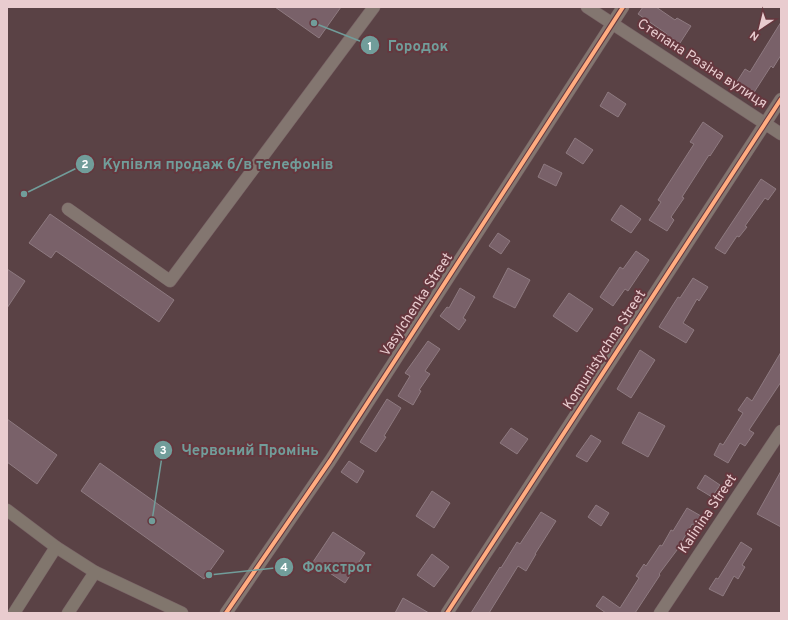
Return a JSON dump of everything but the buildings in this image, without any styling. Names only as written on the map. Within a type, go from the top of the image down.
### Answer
[{"type":"street","points":[[68,209],[170,281],[374,7]]},
{"type":"street","name":"Степана Разіна вулиця","points":[[587,7],[781,134]]},
{"type":"street","name":"Vasylchenka Street","points":[[226,613],[330,461],[623,7]]},
{"type":"street","name":"Komunistychna Street","points":[[447,613],[781,99]]},
{"type":"street","name":"Kalinina Street","points":[[660,613],[781,431]]},
{"type":"street","points":[[7,510],[56,547],[95,572],[182,613]]},
{"type":"street","points":[[14,613],[56,547]]},
{"type":"street","points":[[68,613],[95,572]]},
{"type":"cycle path","points":[[226,613],[330,461],[623,7]]},
{"type":"cycle path","points":[[447,613],[781,99]]},
{"type":"place","name":"Городок","points":[[314,23]]},
{"type":"place","name":"Купівля продаж б/в телефонів","points":[[24,194]]},
{"type":"place","name":"Червоний Промінь","points":[[152,521]]},
{"type":"place","name":"Фокстрот","points":[[209,575]]}]
